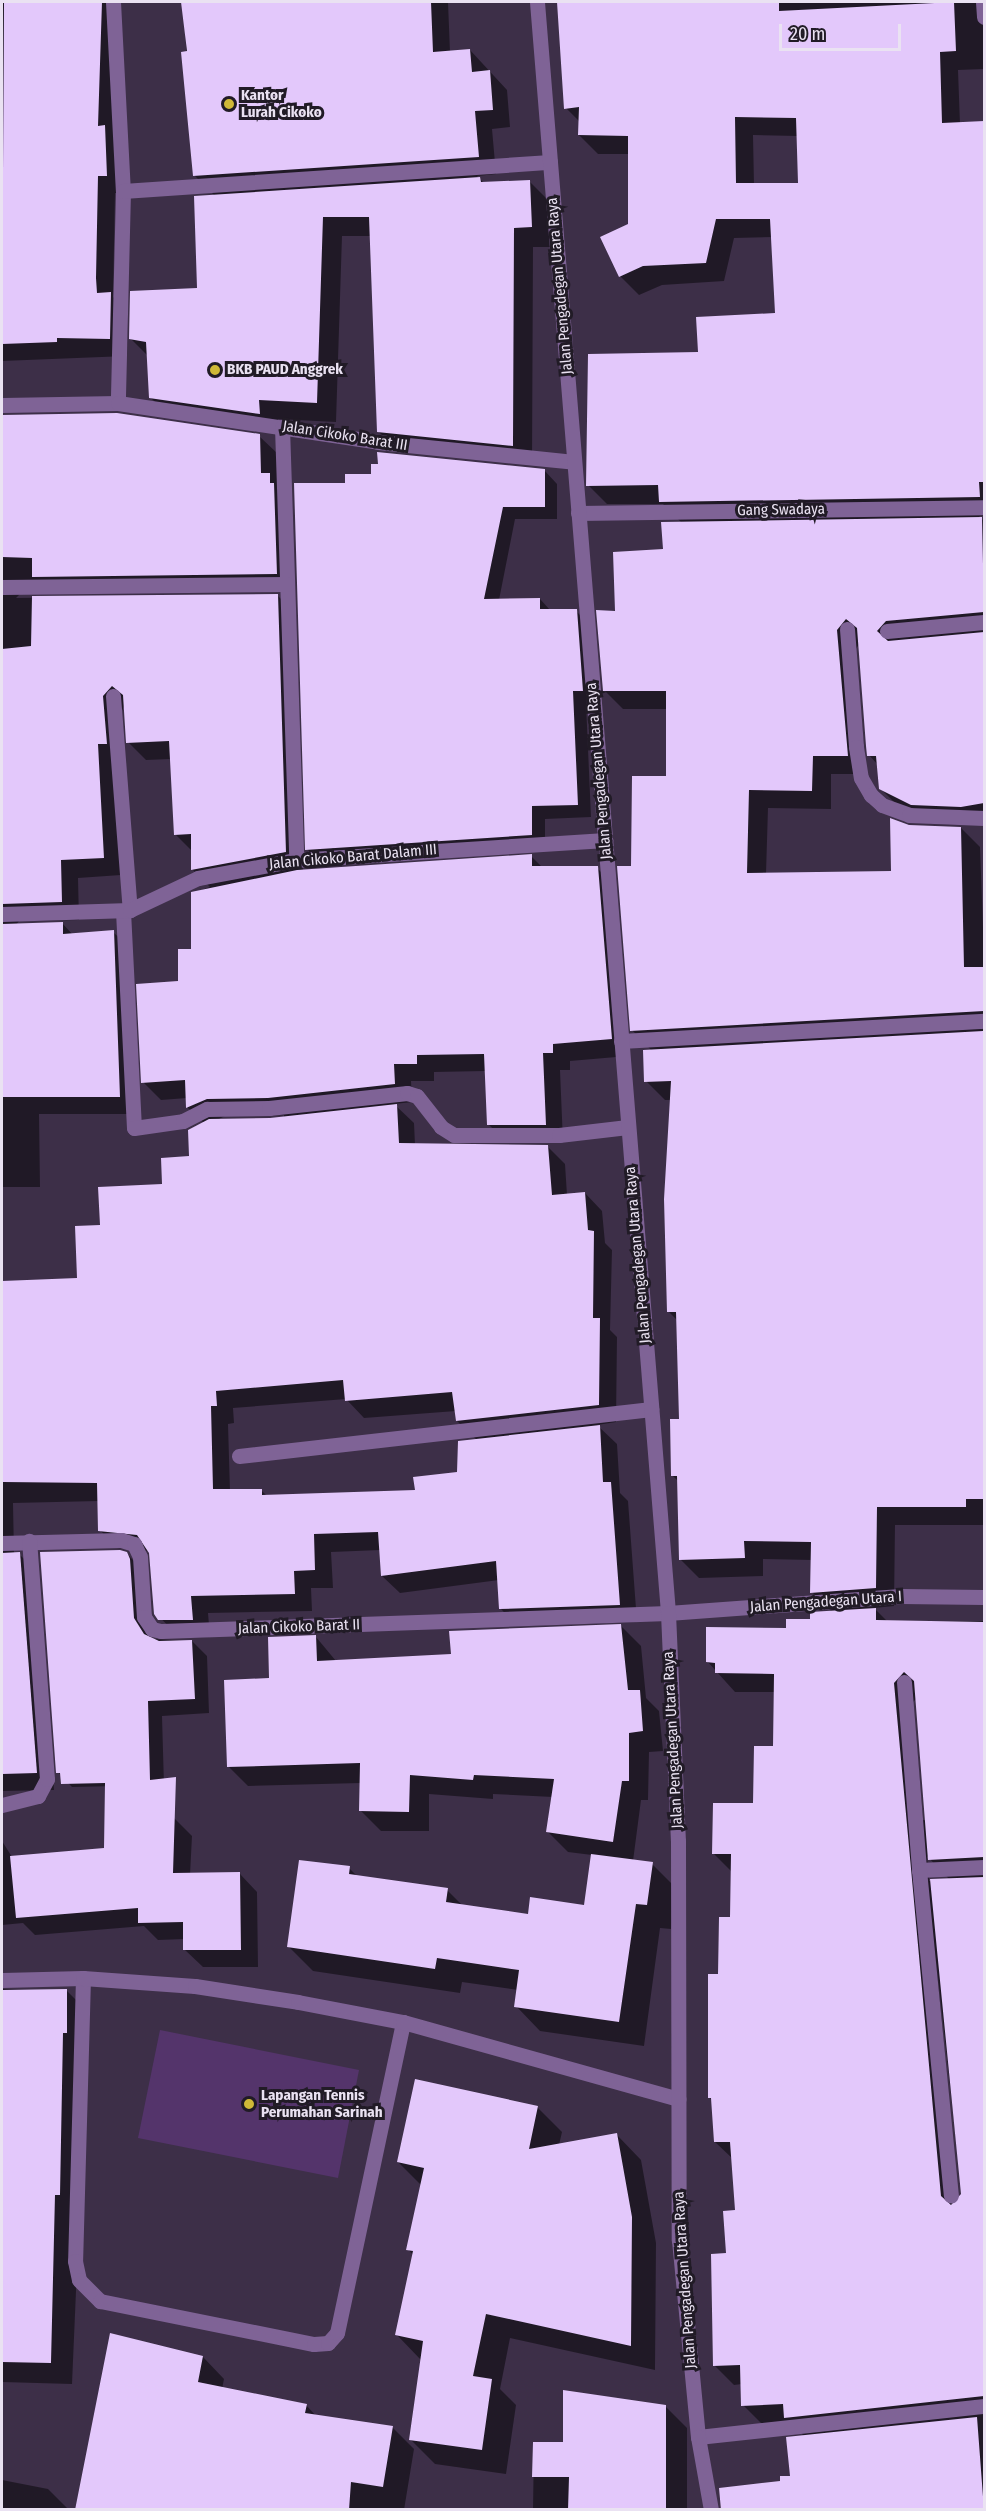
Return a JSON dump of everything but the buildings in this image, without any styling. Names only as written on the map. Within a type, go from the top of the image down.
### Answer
[{"type":"street","points":[[112,2],[123,190],[118,403]]},
{"type":"street","name":"Jalan Pengadegan Utara Raya","points":[[537,2],[668,1613],[678,1841],[679,2240],[698,2438],[711,2510]]},
{"type":"street","points":[[983,2],[984,17]]},
{"type":"street","points":[[123,190],[550,162]]},
{"type":"street","name":"Jalan Cikoko Barat III","points":[[2,405],[118,403],[454,452],[574,462]]},
{"type":"street","points":[[282,427],[296,860]]},
{"type":"street","name":"Gang Swadaya","points":[[578,513],[984,507]]},
{"type":"street","points":[[2,587],[287,585]]},
{"type":"street","points":[[887,632],[984,622]]},
{"type":"street","points":[[847,629],[856,747],[861,778],[871,795],[882,805],[909,815],[984,818]]},
{"type":"street","points":[[113,696],[127,911],[134,1128],[183,1121],[207,1109],[269,1108],[407,1093],[417,1096],[441,1127],[454,1135],[559,1135],[628,1127]]},
{"type":"street","name":"Jalan Cikoko Barat Dalam III","points":[[2,914],[127,911],[198,878],[296,860],[605,840]]},
{"type":"street","points":[[621,1041],[712,1039],[984,1021]]},
{"type":"street","points":[[239,1456],[651,1409]]},
{"type":"street","name":"Jalan Cikoko Barat II","points":[[2,1543],[121,1540],[134,1544],[140,1557],[144,1617],[152,1629],[160,1631],[668,1613]]},
{"type":"street","points":[[2,1805],[38,1796],[47,1779],[29,1541]]},
{"type":"street","name":"Jalan Pengadegan Utara I","points":[[668,1613],[900,1596],[984,1597]]},
{"type":"street","points":[[904,1682],[919,1870],[951,2195]]},
{"type":"street","points":[[919,1870],[984,1867]]},
{"type":"street","points":[[2,1980],[83,1978],[195,1986],[403,2022],[678,2098]]},
{"type":"street","points":[[83,1978],[75,2261],[79,2280],[100,2301],[314,2344],[328,2343],[337,2333],[403,2022]]},
{"type":"street","points":[[698,2438],[984,2406]]},
{"type":"shaded area","name":"Lapangan Tennis Perumahan Sarinah","points":[[160,2030],[359,2070],[338,2178],[138,2138]]},
{"type":"place","name":"Kantor Lurah Cikoko","points":[[229,104]]},
{"type":"place","name":"BKB PAUD Anggrek","points":[[215,370]]},
{"type":"place","name":"Lapangan Tennis Perumahan Sarinah","points":[[249,2104]]}]
